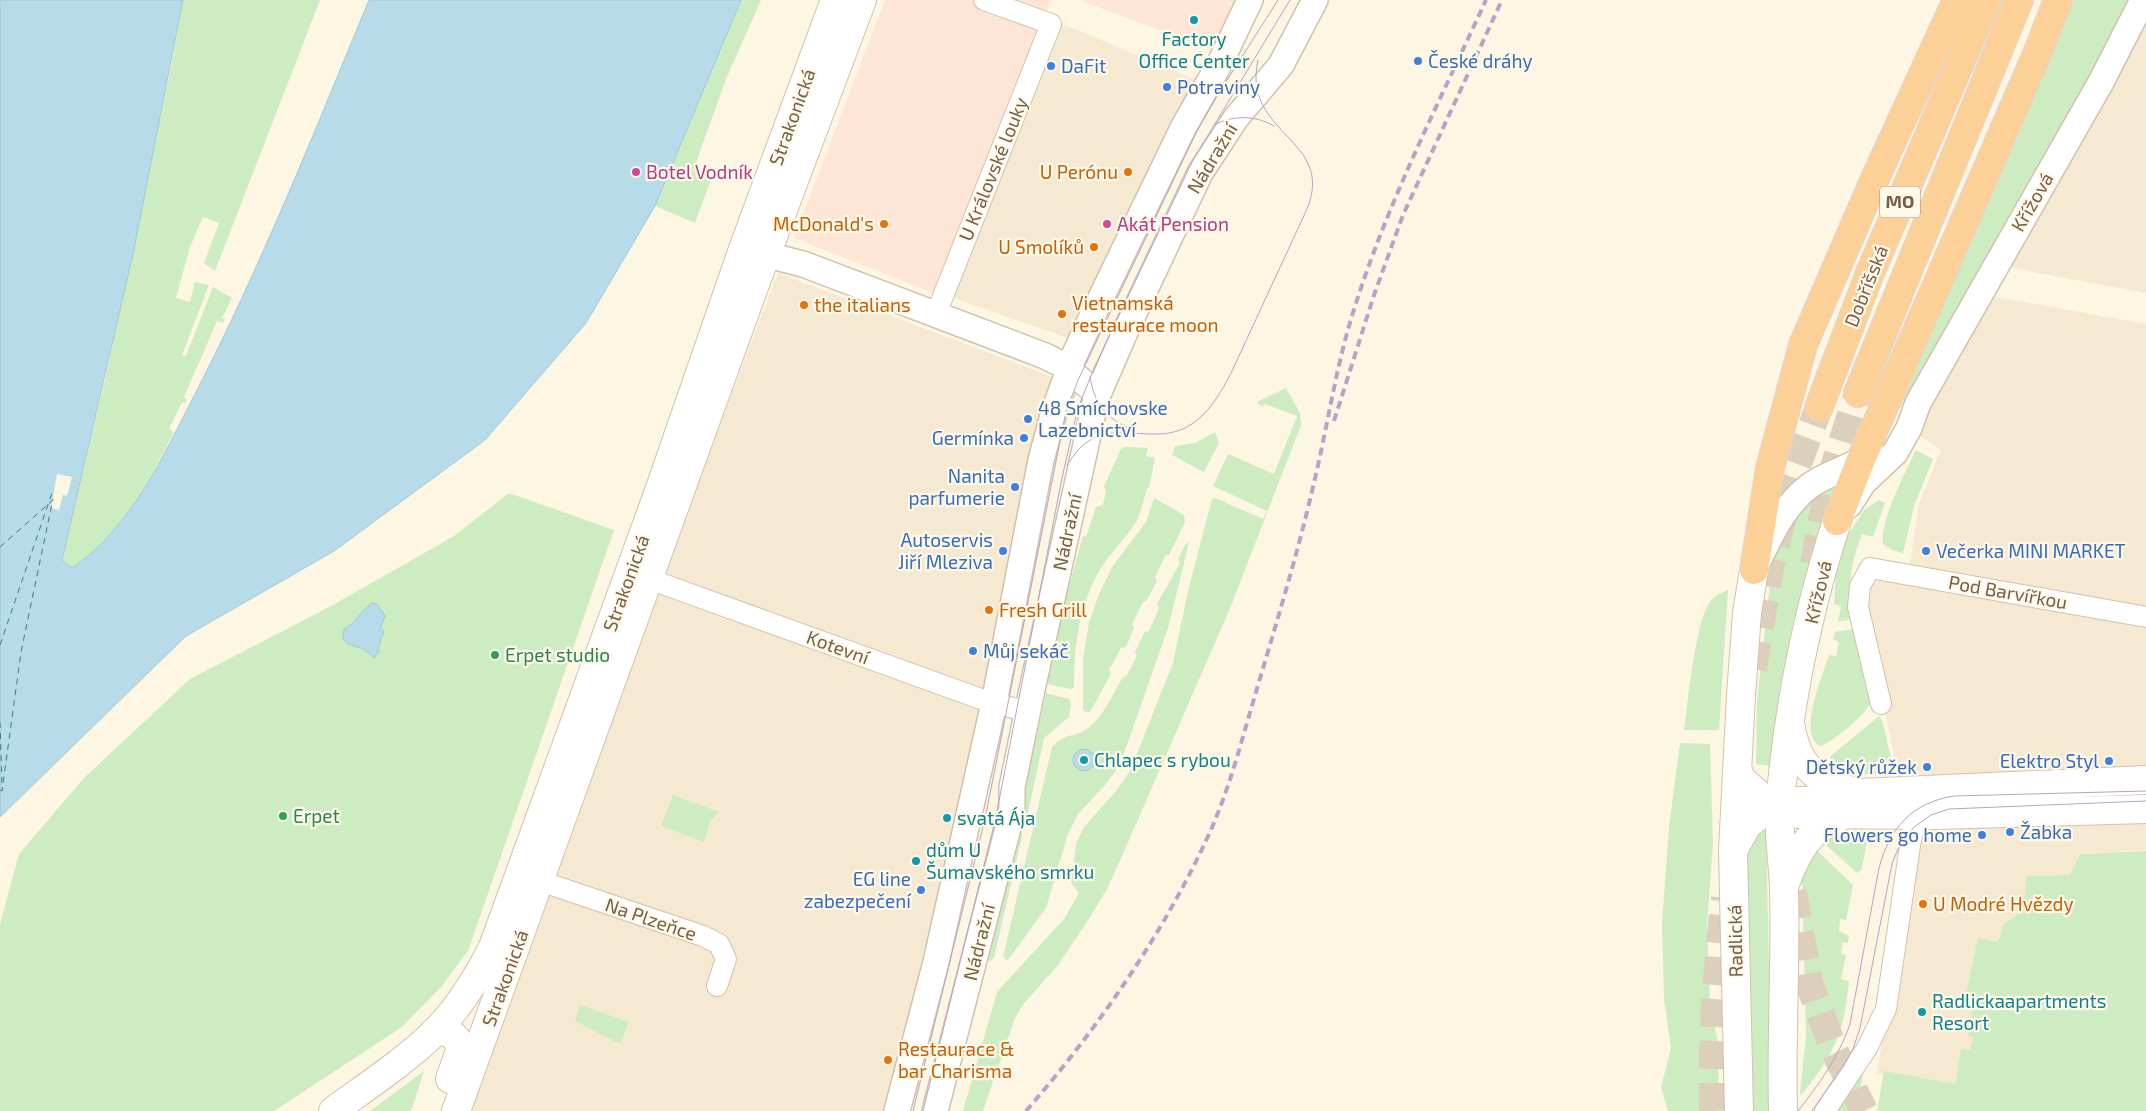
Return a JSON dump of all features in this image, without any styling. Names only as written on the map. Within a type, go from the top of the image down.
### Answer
[{"type":"highway","points":[[1754,570],[1770,468],[1803,345],[1876,174],[1957,0]]},
{"type":"highway","name":"Dobříšská","points":[[1819,407],[1870,273],[1987,0]]},
{"type":"highway","name":"Dobříšská","points":[[1858,393],[2019,0]]},
{"type":"highway","points":[[1837,521],[1860,462],[2058,0]]},
{"type":"main road","name":"Strakonická","points":[[456,1111],[649,579],[835,0]]},
{"type":"main road","name":"Strakonická","points":[[333,1111],[392,1068],[434,1032],[482,968],[493,947],[655,503],[755,252],[862,0]]},
{"type":"main road","name":"Křížová","points":[[1780,807],[1789,719],[1822,569],[1837,521]]},
{"type":"main road","name":"Radlická","points":[[1739,1111],[1733,850],[1740,695],[1747,613],[1754,570]]},
{"type":"main road","points":[[1789,719],[1797,752],[1808,770],[1828,782],[1860,793]]},
{"type":"main road","points":[[1738,771],[1741,779],[1752,790],[1780,807],[1799,814],[1917,815],[2146,809]]},
{"type":"main road","points":[[1733,850],[1740,836],[1752,820],[1762,814],[1799,801],[1825,800],[1860,793],[2146,780]]},
{"type":"main road","points":[[1780,807],[1779,838],[1784,887],[1783,1111]]},
{"type":"main road","points":[[1784,887],[1793,863],[1810,836],[1824,824],[1843,815]]},
{"type":"main road","points":[[434,1032],[440,1031],[451,1034],[460,1043],[461,1048],[439,1111]]},
{"type":"street","name":"U Královské louky","points":[[936,314],[1051,24],[984,0]]},
{"type":"street","name":"Nádražní","points":[[897,1111],[936,962],[994,703],[1040,460],[1068,370],[1166,163],[1189,117],[1228,48],[1250,0]]},
{"type":"street","name":"Nádražní","points":[[935,1111],[1009,824],[1012,808],[1012,787],[1027,712],[1098,394],[1129,323],[1200,174],[1236,118],[1281,65],[1315,0]]},
{"type":"street","name":"Křížová","points":[[1837,521],[1863,483],[1895,453],[1909,428],[1918,403],[2101,82],[2143,0]]},
{"type":"street","points":[[755,252],[796,261],[1045,356],[1068,370],[1098,394]]},
{"type":"street","name":"Křížová","points":[[1754,570],[1769,539],[1794,500],[1816,482],[1860,462],[1877,451],[1906,414],[1918,403]]},
{"type":"street","name":"Pod Barvířkou","points":[[1881,704],[1858,607],[1860,586],[1870,568],[2146,616]]},
{"type":"street","name":"Kotevní","points":[[649,579],[994,703],[1027,712]]},
{"type":"street","points":[[1825,1111],[1867,1048],[1886,1009],[1911,839],[1917,815]]},
{"type":"street","name":"Na Plzeňce","points":[[540,881],[703,936],[719,944],[726,959],[717,986]]},
{"type":"shaded area","points":[[885,0],[1051,0],[936,294],[794,238]]},
{"type":"shaded area","points":[[1079,0],[1235,0],[1212,50]]},
{"type":"shaded area","points":[[2146,12],[2146,293],[2007,267]]},
{"type":"shaded area","points":[[1058,22],[1196,80],[1068,338],[951,297]]},
{"type":"shaded area","points":[[778,273],[1052,377],[980,730],[888,1111],[466,1111],[655,594]]},
{"type":"shaded area","points":[[1991,296],[2146,324],[2146,775],[1900,784],[1864,606],[1872,580],[1907,585],[1919,503],[1941,450],[1915,433]]},
{"type":"shaded area","points":[[2146,816],[2146,850],[2080,854],[2070,875],[2027,876],[2022,912],[2004,924],[1981,1092],[1877,1073],[1915,844],[1927,824]]},
{"type":"green space","points":[[183,0],[320,0],[215,271],[204,263],[219,223],[203,217],[190,247],[176,298],[190,302],[195,282],[209,285],[182,355],[186,356],[213,287],[232,298],[222,318],[225,319],[223,323],[217,321],[184,397],[187,400],[185,404],[182,402],[169,429],[174,432],[143,489],[119,524],[105,540],[72,568],[62,560],[106,375],[171,67]]},
{"type":"green space","points":[[741,0],[761,0],[726,79],[693,171],[711,179],[695,223],[655,206]]},
{"type":"green space","points":[[2067,0],[2131,0],[2123,20],[1887,430]]},
{"type":"green space","points":[[1286,388],[1300,413],[1301,425],[1231,606],[1126,847],[1107,889],[1087,922],[1058,965],[1025,1002],[1015,1018],[983,1111],[963,1111],[997,992],[1064,919],[1079,893],[1071,883],[1076,844],[1084,827],[1117,790],[1130,771],[1173,663],[1188,591],[1212,499],[1215,498],[1263,519],[1267,511],[1213,486],[1228,454],[1274,474],[1297,416],[1265,404],[1262,407],[1257,402]]},
{"type":"green space","points":[[1215,432],[1219,443],[1204,472],[1172,455],[1175,446],[1195,443]]},
{"type":"green space","points":[[1124,447],[1148,448],[1146,456],[1155,458],[1149,488],[1147,488],[1138,518],[1101,568],[1088,596],[1079,626],[1075,656],[1074,687],[1070,689],[1047,684],[1064,604],[1083,536],[1086,537],[1096,507],[1103,505],[1106,491],[1104,486],[1121,449]]},
{"type":"green space","points":[[1916,450],[1933,459],[1914,506],[1903,553],[1892,550],[1883,544],[1883,535],[1894,497]]},
{"type":"green space","points":[[1838,480],[1802,591],[1783,679],[1770,766],[1756,764],[1757,701],[1771,573],[1778,541],[1800,505]]},
{"type":"green space","name":"Erpet","points":[[509,493],[614,530],[468,951],[441,987],[402,1027],[274,1111],[0,1111],[0,924],[19,854],[84,778],[190,679],[333,605],[454,536]]},
{"type":"green space","points":[[1154,498],[1184,515],[1185,522],[1169,555],[1166,555],[1155,577],[1157,581],[1146,601],[1143,602],[1132,624],[1134,628],[1126,647],[1121,648],[1109,670],[1111,674],[1090,712],[1085,712],[1083,708],[1083,660],[1089,622],[1099,594],[1112,567],[1146,522]]},
{"type":"green space","points":[[1879,500],[1885,503],[1873,537],[1862,534],[1852,566],[1849,597],[1850,619],[1838,622],[1841,606],[1834,604],[1839,555],[1849,533],[1864,510]]},
{"type":"green space","points":[[1189,542],[1169,625],[1120,765],[1105,785],[1078,814],[1068,834],[1046,908],[1008,960],[1006,960],[1003,957],[1052,747],[1062,739],[1087,729],[1103,712],[1137,656],[1135,652],[1145,631],[1148,632],[1159,609],[1157,604],[1180,563],[1178,559],[1185,545]]},
{"type":"green space","points":[[1728,590],[1719,730],[1684,730],[1696,645],[1704,614],[1713,598]]},
{"type":"green space","points":[[1854,629],[1872,700],[1863,713],[1850,726],[1821,746],[1814,740],[1811,730],[1813,704],[1829,655],[1836,656],[1839,642],[1833,639],[1835,632]]},
{"type":"green space","points":[[1046,693],[1069,699],[1071,704],[1069,717],[1044,738],[1026,822],[1018,822]]},
{"type":"green space","points":[[1879,716],[1882,720],[1893,767],[1891,772],[1860,774],[1845,771],[1831,765],[1829,759],[1832,755]]},
{"type":"green space","points":[[1680,743],[1710,744],[1713,844],[1707,926],[1710,1003],[1718,1044],[1719,1111],[1668,1111],[1661,1087],[1671,1048],[1664,999],[1662,924],[1669,827]]},
{"type":"green space","points":[[673,795],[719,812],[710,821],[704,842],[661,826]]},
{"type":"green space","points":[[1766,825],[1772,1111],[1751,1111],[1747,848],[1751,833]]},
{"type":"green space","points":[[1865,829],[1868,834],[1862,869],[1857,873],[1826,845],[1838,834]]},
{"type":"green space","points":[[1016,831],[1022,833],[1022,836],[994,958],[990,961],[984,960]]},
{"type":"green space","points":[[1812,846],[1853,885],[1846,920],[1840,919],[1839,931],[1849,936],[1848,943],[1843,942],[1841,954],[1846,955],[1841,979],[1849,981],[1843,1019],[1835,1043],[1820,1070],[1801,1095],[1806,1036],[1802,879],[1803,867]]},
{"type":"green space","points":[[2146,851],[2146,1111],[1877,1111],[1884,1071],[1955,1084],[1961,1049],[1970,1050],[1973,1037],[1968,1036],[1975,996],[1966,994],[1978,938],[1998,942],[2004,924],[2022,912],[2027,876],[2070,875],[2080,854]]},
{"type":"green space","points":[[580,1005],[629,1022],[620,1044],[575,1021]]},
{"type":"green space","points":[[424,1071],[411,1111],[370,1111]]},
{"type":"green space","points":[[1860,1071],[1863,1072],[1857,1111],[1832,1111]]},
{"type":"water","points":[[0,0],[183,0],[133,254],[62,560],[72,568],[93,552],[112,533],[144,489],[171,442],[265,248],[369,0],[741,0],[655,206],[586,323],[485,440],[334,551],[186,636],[0,817]]},
{"type":"water","points":[[372,603],[377,604],[385,616],[380,629],[384,631],[379,651],[374,658],[364,649],[348,644],[343,639],[344,629],[352,624]]},
{"type":"water","points":[[1084,749],[1092,752],[1095,760],[1092,768],[1084,771],[1076,768],[1073,760],[1076,752]]},
{"type":"pier","points":[[57,474],[72,477],[67,496],[63,495],[59,510],[51,508]]},
{"type":"ferry route","points":[[0,645],[52,493]]},
{"type":"ferry route","points":[[0,790],[2,791],[21,652],[53,499]]},
{"type":"ferry route","points":[[0,547],[53,500]]},
{"type":"ferry route","points":[[0,722],[2,787]]},
{"type":"tunnel","points":[[1814,564],[1829,483],[1858,393]]},
{"type":"tunnel","points":[[1753,669],[1770,568],[1791,482],[1819,407]]},
{"type":"tunnel","points":[[1793,891],[1809,983],[1834,1050],[1864,1111]]},
{"type":"tunnel","points":[[1713,1111],[1715,1004],[1725,898]]},
{"type":"tram line","points":[[913,1111],[985,819],[1066,411],[1079,378],[1196,133],[1217,96],[1278,0]]},
{"type":"tram line","points":[[923,1111],[995,821],[1062,478],[1078,408],[1095,366],[1193,160],[1290,0]]},
{"type":"tram line","points":[[1067,466],[1080,448],[1093,438],[1108,434],[1171,433],[1187,427],[1208,410],[1219,395],[1232,371],[1307,209],[1313,185],[1309,166],[1300,150],[1274,121],[1263,105],[1256,85],[1258,60]]},
{"type":"tram line","points":[[1214,125],[1228,119],[1252,118],[1274,126]]},
{"type":"tram line","points":[[1090,376],[1095,395],[1104,410],[1118,422],[1135,430]]},
{"type":"tram line","points":[[1798,1111],[1834,1059],[1850,1024],[1879,868],[1889,841],[1904,820],[1914,811],[1926,805],[1939,799],[1954,796],[2146,791]]},
{"type":"tram line","points":[[1812,1111],[1843,1067],[1853,1049],[1860,1028],[1892,864],[1900,844],[1914,827],[1931,815],[1949,809],[2146,801]]},
{"type":"railway","points":[[1026,1111],[1079,1046],[1128,978],[1172,906],[1210,832],[1224,798],[1235,763],[1293,564],[1313,487],[1334,386],[1362,284],[1377,242],[1411,161],[1486,0]]},
{"type":"railway","points":[[1334,421],[1374,295],[1403,215],[1502,0]]},
{"type":"place","name":"Factory Office Center","points":[[1194,20]]},
{"type":"place","name":"České dráhy","points":[[1418,61]]},
{"type":"place","name":"DaFit","points":[[1051,66]]},
{"type":"place","name":"Potraviny","points":[[1167,87]]},
{"type":"place","name":"Botel Vodník","points":[[636,172]]},
{"type":"place","name":"U Perónu","points":[[1128,172]]},
{"type":"place","name":"McDonald's","points":[[884,224]]},
{"type":"place","name":"Akát Pension","points":[[1107,224]]},
{"type":"place","name":"U Smolíků","points":[[1094,247]]},
{"type":"place","name":"the italians","points":[[804,305]]},
{"type":"place","name":"Vietnamská restaurace moon","points":[[1062,314]]},
{"type":"place","name":"48 Smíchovske Lazebnictví","points":[[1028,419]]},
{"type":"place","name":"Germínka","points":[[1024,438]]},
{"type":"place","name":"Nanita parfumerie","points":[[1015,487]]},
{"type":"place","name":"Autoservis Jiří Mleziva","points":[[1003,551]]},
{"type":"place","name":"Večerka MINI MARKET","points":[[1926,551]]},
{"type":"place","name":"Fresh Grill","points":[[989,610]]},
{"type":"place","name":"Můj sekáč","points":[[973,651]]},
{"type":"place","name":"Erpet studio","points":[[495,655]]},
{"type":"place","name":"Chlapec s rybou","points":[[1084,760]]},
{"type":"place","name":"Elektro Styl","points":[[2109,761]]},
{"type":"place","name":"Dětský růžek","points":[[1927,767]]},
{"type":"place","name":"Erpet","points":[[283,816]]},
{"type":"place","name":"svatá Ája","points":[[947,818]]},
{"type":"place","name":"Žabka","points":[[2010,832]]},
{"type":"place","name":"Flowers go home","points":[[1982,835]]},
{"type":"place","name":"dům U Šumavského smrku","points":[[916,861]]},
{"type":"place","name":"EG line zabezpečení","points":[[921,890]]},
{"type":"place","name":"U Modré Hvězdy","points":[[1923,904]]},
{"type":"place","name":"Radlickaapartments Resort","points":[[1922,1012]]},
{"type":"place","name":"Restaurace & bar Charisma","points":[[888,1060]]}]
